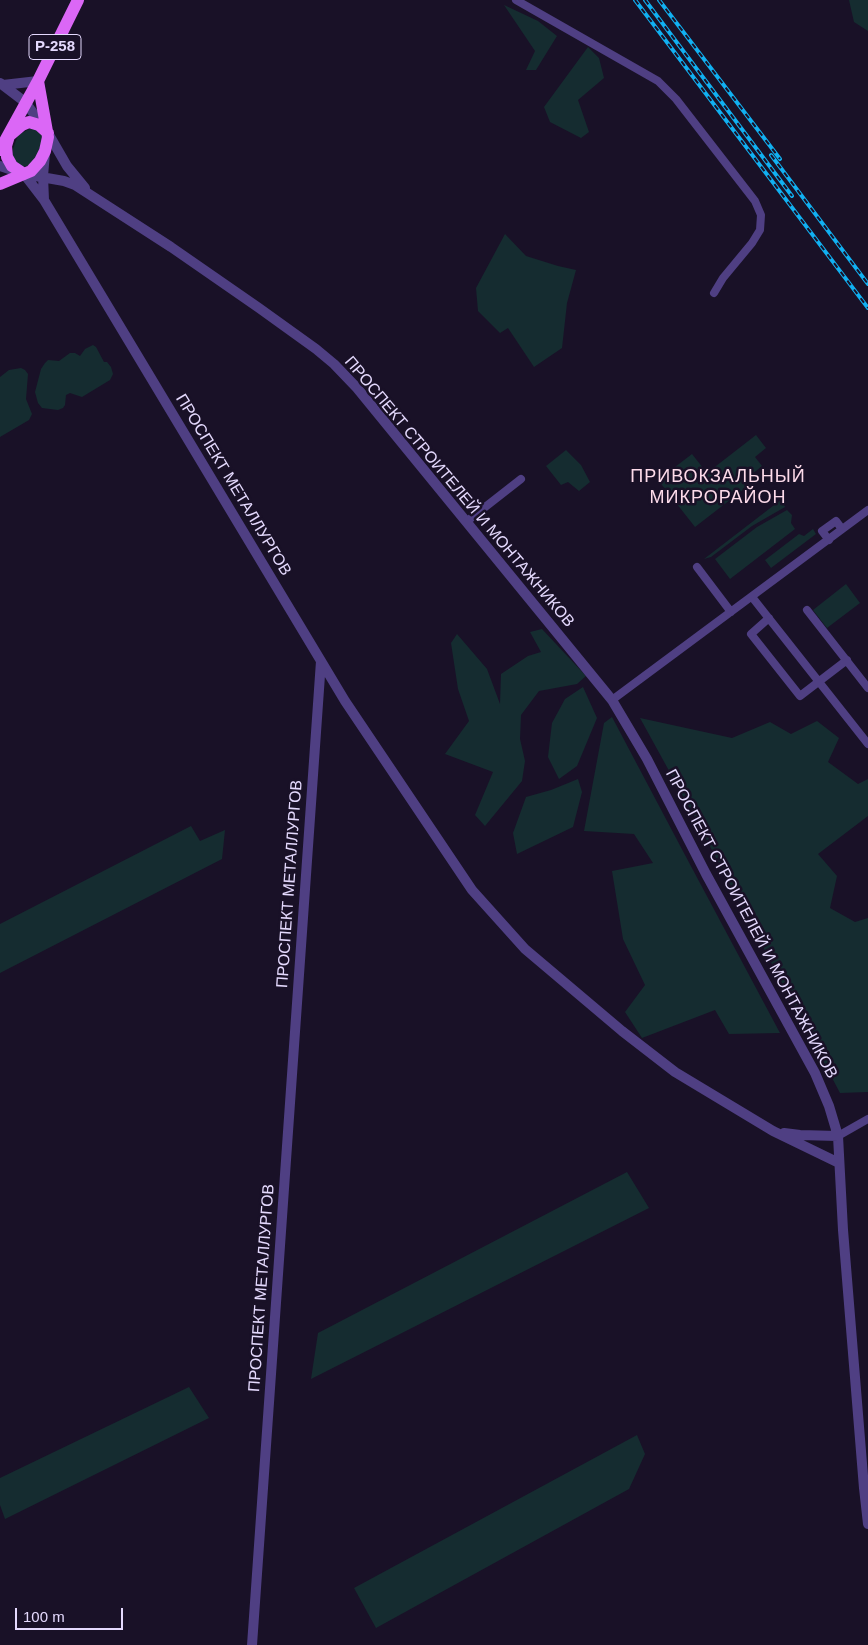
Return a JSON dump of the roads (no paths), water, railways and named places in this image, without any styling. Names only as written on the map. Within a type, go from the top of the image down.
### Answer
[{"type":"main road","name":"Р-258","points":[[0,150],[38,81],[78,0]]},
{"type":"main road","name":"Р-258","points":[[0,184],[31,171],[45,151],[48,133],[38,81]]},
{"type":"main road","name":"Р-258","points":[[24,174],[12,166],[7,158],[6,146],[9,136],[22,124],[29,122],[40,125],[48,133]]},
{"type":"street","points":[[516,0],[658,81],[676,99],[755,202],[761,215],[760,230],[752,243],[723,278],[714,293]]},
{"type":"street","points":[[1,84],[38,81]]},
{"type":"street","name":"ПРОСПЕКТ СТРОИТЕЛЕЙ И МОНТАЖНИКОВ","points":[[1,84],[25,102],[48,133],[70,171],[96,199]]},
{"type":"street","name":"ПРОСПЕКТ МЕТАЛЛУРГОВ","points":[[44,200],[45,151]]},
{"type":"street","name":"ПРОСПЕКТ СТРОИТЕЛЕЙ И МОНТАЖНИКОВ","points":[[0,166],[24,174],[69,182],[259,308],[334,364],[357,388],[612,700],[647,759],[706,874],[815,1073],[829,1106],[838,1136],[868,1524]]},
{"type":"street","name":"ПРОСПЕКТ МЕТАЛЛУРГОВ","points":[[24,174],[44,200],[321,661],[252,1645]]},
{"type":"street","points":[[466,522],[521,479]]},
{"type":"street","points":[[612,700],[868,510]]},
{"type":"street","points":[[697,567],[731,612]]},
{"type":"street","points":[[752,597],[868,744]]},
{"type":"street","points":[[807,610],[868,688]]},
{"type":"street","points":[[770,618],[751,634],[800,696],[846,660]]},
{"type":"street","points":[[321,661],[345,701],[472,890],[525,949],[622,1031],[676,1072],[773,1131],[839,1163]]},
{"type":"street","points":[[773,1131],[800,1135],[838,1136],[868,1119]]},
{"type":"railway","points":[[635,0],[868,308]]},
{"type":"railway","points":[[645,0],[792,196]]},
{"type":"railway","points":[[659,0],[780,159]]},
{"type":"railway","points":[[771,155],[868,284]]},
{"type":"district","name":"ПРИВОКЗАЛЬНЫЙ МИКРОРАЙОН","points":[[718,487]]}]
